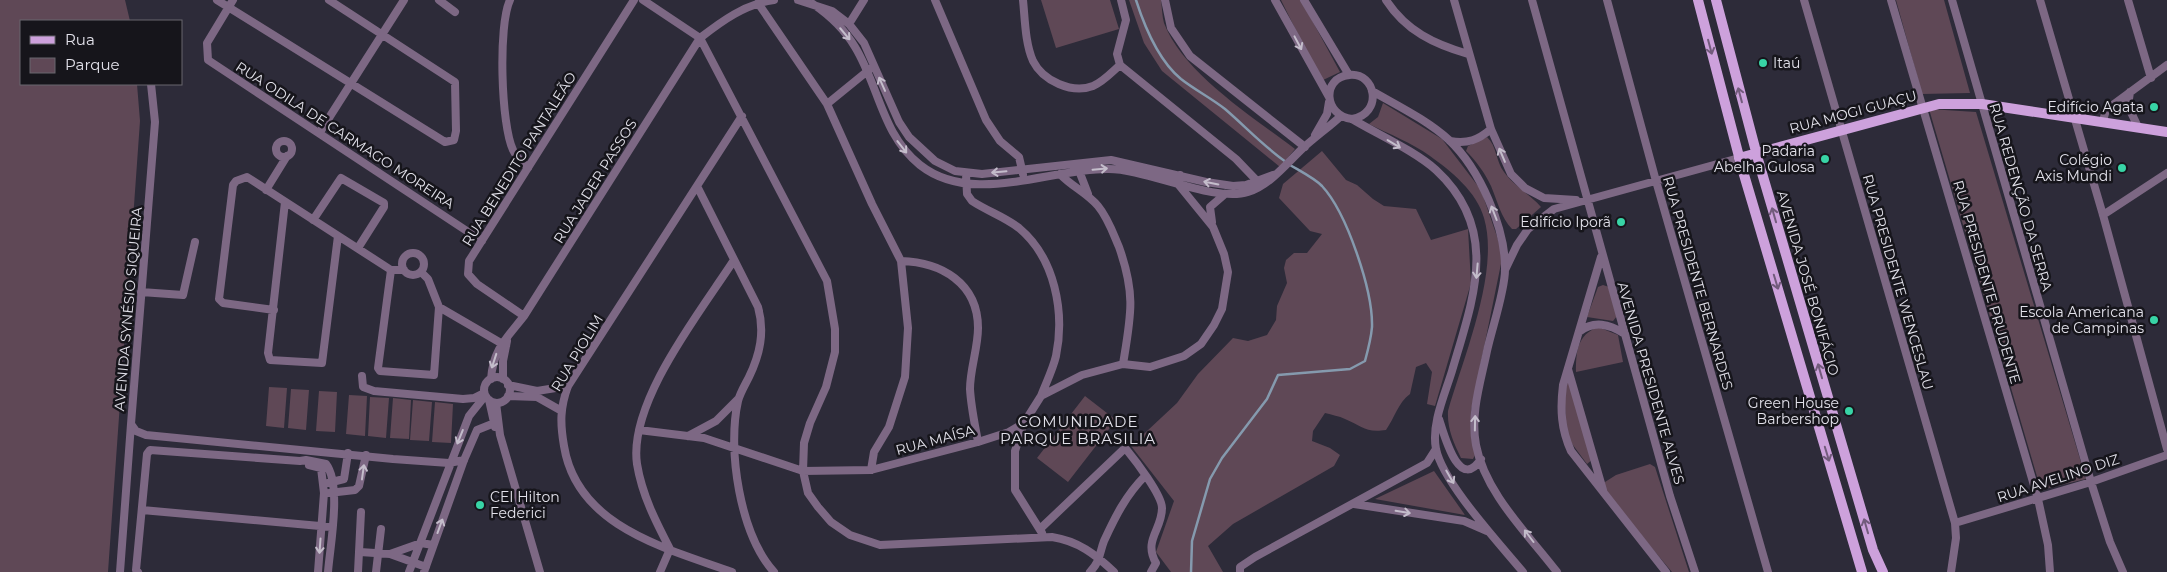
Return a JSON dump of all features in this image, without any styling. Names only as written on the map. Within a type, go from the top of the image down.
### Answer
[{"type":"main road","points":[[1698,0],[1739,158],[1862,572]]},
{"type":"main road","name":"AVENIDA JOSÉ BONIFÁCIO","points":[[1716,0],[1756,153],[1870,541],[1882,572]]},
{"type":"main road","name":"RUA MOGI GUAÇU","points":[[1739,158],[1923,106],[1939,104],[1982,104],[2074,116],[2167,132]]},
{"type":"street","points":[[217,0],[231,4],[444,142],[454,140],[456,131],[456,86],[452,78],[330,0]]},
{"type":"street","points":[[320,132],[404,0]]},
{"type":"street","points":[[439,0],[455,12]]},
{"type":"street","points":[[510,0],[503,21],[502,39],[507,132],[514,152],[528,168]]},
{"type":"street","name":"RUA BENEDITO PANTALEÃO","points":[[524,316],[478,284],[468,274],[470,260],[634,0]]},
{"type":"street","points":[[642,0],[700,38],[827,281],[833,312],[834,352],[826,388],[810,423],[804,443],[803,471],[808,493],[832,522],[850,535],[880,545],[1043,537],[1070,540],[1100,559],[1114,572]]},
{"type":"street","points":[[700,38],[735,14],[758,3],[774,0]]},
{"type":"street","points":[[798,0],[832,11],[849,24],[864,43],[899,122],[916,146],[944,166],[966,174],[1111,160],[1217,184],[1239,185],[1259,183]]},
{"type":"street","points":[[849,24],[864,0]]},
{"type":"street","points":[[935,0],[986,120],[1000,141],[1019,157],[1024,180]]},
{"type":"street","points":[[1022,0],[1029,48],[1034,62],[1043,74],[1071,88],[1082,89],[1094,86],[1120,64]]},
{"type":"street","points":[[1121,0],[1126,20],[1117,54],[1120,64],[1243,166],[1259,183]]},
{"type":"street","points":[[1165,0],[1171,28],[1190,56],[1302,149]]},
{"type":"street","points":[[1240,572],[1240,567],[1311,524],[1354,504],[1427,463],[1436,449],[1438,417],[1475,293],[1478,262],[1473,230],[1462,202],[1436,170],[1352,119],[1341,116],[1332,107],[1330,99],[1275,0]]},
{"type":"street","points":[[1304,0],[1349,75],[1366,81],[1372,91],[1373,98],[1369,110],[1359,118],[1352,119]]},
{"type":"street","points":[[1386,0],[1405,24],[1426,39],[1468,54]]},
{"type":"street","points":[[1454,0],[1468,54],[1492,129],[1511,174],[1525,188],[1544,198],[1588,200]]},
{"type":"street","name":"AVENIDA PRESIDENTE ALVES","points":[[1532,0],[1588,200],[1601,255],[1670,496],[1695,572]]},
{"type":"street","name":"RUA PRESIDENTE BERNARDES","points":[[1607,0],[1656,181],[1768,572]]},
{"type":"street","name":"RUA PRESIDENTE WENCESLAU","points":[[1804,0],[1955,522],[1956,538],[1951,572]]},
{"type":"street","name":"RUA PRESIDENTE PRUDENTE","points":[[1891,0],[2038,499],[2048,545],[2050,572]]},
{"type":"street","name":"RUA REDENÇÃO DA SERRA","points":[[1952,0],[2091,482],[2110,542],[2123,572]]},
{"type":"street","points":[[2040,0],[2103,215],[2167,449]]},
{"type":"street","points":[[2128,0],[2151,78]]},
{"type":"street","points":[[758,3],[827,104],[872,204],[901,261],[908,328],[905,377],[889,427],[874,452],[871,470]]},
{"type":"street","name":"RUA ODILA DE CARMAGO MOREIRA","points":[[231,4],[206,43],[208,60],[320,132],[482,241]]},
{"type":"street","points":[[813,4],[831,18],[855,46],[890,129],[908,154],[918,164],[939,178],[965,185],[1024,180],[1110,169],[1225,194],[1246,193],[1277,173],[1341,116]]},
{"type":"street","name":"RUA JADER PASSOS","points":[[490,379],[494,360],[509,335],[524,316],[700,38]]},
{"type":"street","points":[[2103,121],[2106,110],[2167,65]]},
{"type":"street","points":[[827,104],[875,66]]},
{"type":"street","points":[[1312,141],[1327,114],[1335,82],[1349,75]]},
{"type":"street","name":"AVENIDA SYNÉSIO SIQUEIRA","points":[[151,85],[155,122],[131,424],[136,431],[146,435],[366,456],[449,463],[464,460]]},
{"type":"street","points":[[1372,91],[1435,128],[1450,141],[1481,183],[1494,213],[1502,246],[1505,270]]},
{"type":"street","points":[[2130,92],[2128,106],[2138,127]]},
{"type":"street","name":"RUA PIOLIM","points":[[732,572],[629,532],[596,508],[575,480],[566,460],[560,410],[568,386],[742,116]]},
{"type":"street","points":[[1450,141],[1463,143],[1476,140],[1492,129]]},
{"type":"street","points":[[266,190],[287,156]]},
{"type":"street","name":"RUA MOGI GUAÇU","points":[[1544,215],[1554,209],[1739,158]]},
{"type":"street","points":[[1077,163],[1088,194],[1112,229],[1128,274],[1132,295],[1131,317],[1123,364]]},
{"type":"street","points":[[1059,165],[1060,174],[1088,194]]},
{"type":"street","points":[[1239,185],[1244,175],[1243,166]]},
{"type":"street","points":[[2103,215],[2167,173]]},
{"type":"street","points":[[966,174],[965,185],[967,194],[972,201],[1019,228],[1039,249],[1048,266],[1060,320],[1056,358],[1041,396],[1024,423],[1015,451],[1015,490],[1041,528],[1043,537]]},
{"type":"street","points":[[1178,184],[1180,175]]},
{"type":"street","points":[[274,310],[223,304],[219,299],[233,185],[236,180],[247,177],[391,270],[404,270],[410,274],[421,272]]},
{"type":"street","points":[[313,220],[341,178],[384,203],[384,207],[358,248]]},
{"type":"street","points":[[1178,184],[1213,227]]},
{"type":"street","points":[[688,436],[716,422],[738,399],[758,358],[762,319],[758,307],[696,186]]},
{"type":"street","points":[[1041,396],[1082,375],[1123,364],[1150,367],[1184,356],[1201,344],[1222,309],[1228,272],[1224,254],[1213,227],[1210,207],[1225,194]]},
{"type":"street","points":[[1544,198],[1546,203],[1544,215],[1528,229],[1517,244],[1505,270],[1475,412],[1475,438],[1481,459],[1502,501],[1557,572]]},
{"type":"street","points":[[285,202],[269,359],[287,362],[322,362],[338,236]]},
{"type":"street","points":[[141,292],[183,295],[196,242]]},
{"type":"street","points":[[404,270],[404,258],[414,254],[419,255],[424,261],[421,272]]},
{"type":"street","points":[[1601,255],[1568,368],[1561,402],[1564,436],[1571,451],[1666,572]]},
{"type":"street","points":[[660,572],[670,549],[649,506],[641,484],[637,462],[642,415],[661,372],[734,260]]},
{"type":"street","points":[[901,261],[916,262],[952,275],[965,287],[973,300],[978,328],[970,388],[972,413],[978,442]]},
{"type":"street","points":[[391,270],[378,368],[380,371],[434,375],[439,307],[428,279],[421,272]]},
{"type":"street","points":[[439,307],[504,344],[503,361],[508,396]]},
{"type":"street","points":[[1579,332],[1588,325],[1600,324],[1612,326],[1625,334]]},
{"type":"street","points":[[1568,368],[1604,495]]},
{"type":"street","points":[[362,376],[363,387],[374,391],[463,399],[489,398],[503,401],[508,396],[537,398],[560,410]]},
{"type":"street","points":[[540,572],[495,422],[486,384],[490,379],[537,391],[568,386]]},
{"type":"street","points":[[409,572],[467,420],[489,398]]},
{"type":"street","points":[[738,399],[734,447],[738,489],[750,526],[766,563],[773,572]]},
{"type":"street","points":[[1438,417],[1457,464],[1464,469],[1470,469],[1476,466],[1481,459]]},
{"type":"street","points":[[467,420],[477,430]]},
{"type":"street","points":[[360,552],[390,554],[425,570],[464,460],[477,430],[495,422]]},
{"type":"street","name":"RUA MAÍSA","points":[[639,430],[688,436],[734,447],[803,471],[871,470],[978,442],[1009,432],[1024,423]]},
{"type":"street","points":[[120,572],[131,424]]},
{"type":"street","points":[[1041,528],[1126,449],[1155,488],[1162,502],[1162,510],[1150,547],[1156,563],[1151,572]]},
{"type":"street","points":[[1436,449],[1458,490],[1523,572]]},
{"type":"street","points":[[138,572],[136,570],[147,454],[150,450],[306,460],[326,464],[330,469],[324,493],[318,572]]},
{"type":"street","points":[[328,483],[340,481],[346,476],[348,454]]},
{"type":"street","name":"RUA AVELINO DIZ","points":[[1955,522],[2038,499],[2167,455]]},
{"type":"street","points":[[324,493],[355,490],[359,486],[366,456]]},
{"type":"street","points":[[1090,572],[1100,559],[1103,544],[1119,510],[1134,486],[1145,476]]},
{"type":"street","points":[[328,483],[334,493],[328,572]]},
{"type":"street","points":[[1354,504],[1464,521],[1476,524],[1492,534]]},
{"type":"street","points":[[142,510],[331,527]]},
{"type":"street","points":[[358,572],[361,512]]},
{"type":"street","points":[[376,572],[381,529]]},
{"type":"street","points":[[390,554],[420,543],[433,545]]},
{"type":"green space","points":[[0,0],[125,0],[130,20],[20,20],[20,85],[137,85],[140,121],[108,572],[0,572]]},
{"type":"green space","points":[[1041,0],[1110,0],[1119,29],[1056,48]]},
{"type":"green space","points":[[1129,0],[1161,0],[1164,23],[1173,41],[1187,59],[1221,93],[1295,149],[1280,167],[1162,71],[1144,43]]},
{"type":"green space","points":[[1281,0],[1301,0],[1340,72],[1321,81]]},
{"type":"green space","points":[[1896,0],[1944,0],[1970,93],[1922,94]]},
{"type":"green space","points":[[1383,103],[1442,139],[1481,190],[1503,254],[1471,411],[1475,455],[1473,459],[1461,458],[1450,430],[1448,411],[1478,315],[1484,289],[1488,240],[1484,218],[1476,199],[1446,168],[1416,147],[1369,124],[1378,117]]},
{"type":"green space","points":[[1929,109],[1976,112],[2086,479],[2041,490]]},
{"type":"green space","points":[[1487,137],[1493,145],[1499,164],[1504,172],[1512,182],[1541,207],[1516,229],[1512,229],[1508,225],[1486,176],[1466,151],[1468,146]]},
{"type":"green space","points":[[1322,151],[1346,180],[1357,185],[1384,206],[1416,209],[1431,240],[1468,229],[1471,283],[1435,406],[1427,404],[1432,372],[1426,363],[1416,367],[1410,394],[1400,406],[1386,430],[1368,430],[1343,418],[1325,413],[1313,431],[1312,441],[1330,448],[1340,455],[1334,466],[1233,524],[1208,546],[1223,572],[1171,572],[1156,552],[1174,501],[1131,446],[1177,403],[1198,374],[1233,338],[1248,341],[1267,335],[1276,320],[1277,306],[1287,283],[1284,268],[1286,260],[1294,253],[1307,253],[1322,234],[1310,231],[1279,198],[1283,184]]},
{"type":"green space","points":[[1603,285],[1609,287],[1617,316],[1613,321],[1587,317],[1598,287]]},
{"type":"green space","points":[[1598,327],[1618,335],[1623,362],[1576,372],[1576,358],[1579,345],[1591,330]]},
{"type":"green space","points":[[1567,382],[1572,383],[1593,459],[1587,464],[1567,437],[1564,391]]},
{"type":"green space","points":[[269,387],[287,388],[284,428],[266,426]]},
{"type":"green space","points":[[291,389],[309,390],[306,430],[288,428]]},
{"type":"green space","points":[[319,391],[337,392],[335,432],[316,431]]},
{"type":"green space","points":[[349,395],[367,396],[365,436],[346,434]]},
{"type":"green space","points":[[1085,396],[1116,420],[1068,482],[1037,458]]},
{"type":"green space","points":[[370,397],[389,398],[386,438],[368,436]]},
{"type":"green space","points":[[393,398],[411,400],[409,439],[390,438]]},
{"type":"green space","points":[[413,400],[432,402],[429,441],[410,440]]},
{"type":"green space","points":[[435,402],[453,404],[451,443],[432,442]]},
{"type":"green space","points":[[1650,464],[1655,467],[1689,572],[1672,572],[1604,491],[1605,482],[1616,475]]},
{"type":"green space","points":[[1434,471],[1465,515],[1375,499]]},
{"type":"waterway","points":[[1136,0],[1153,43],[1173,71],[1186,83],[1225,109],[1286,162]]},
{"type":"waterway","points":[[1191,572],[1192,541],[1210,479],[1222,458],[1267,399],[1278,375],[1350,369],[1365,361],[1368,349],[1372,327],[1371,312],[1363,274],[1349,233],[1331,198],[1322,186],[1290,165]]},
{"type":"place","name":"Itaú","points":[[1763,63]]},
{"type":"place","name":"Edifício Agata","points":[[2154,107]]},
{"type":"place","name":"Padaria Abelha Gulosa","points":[[1825,159]]},
{"type":"place","name":"Colégio Axis Mundi","points":[[2122,168]]},
{"type":"place","name":"Edifício Iporã","points":[[1621,222]]},
{"type":"place","name":"Escola Americana de Campinas","points":[[2154,320]]},
{"type":"place","name":"Green House Barbershop","points":[[1849,411]]},
{"type":"place","name":"CEI Hilton Federici","points":[[480,505]]},
{"type":"district","name":"COMUNIDADE PARQUE BRASILIA","points":[[1078,430]]}]
